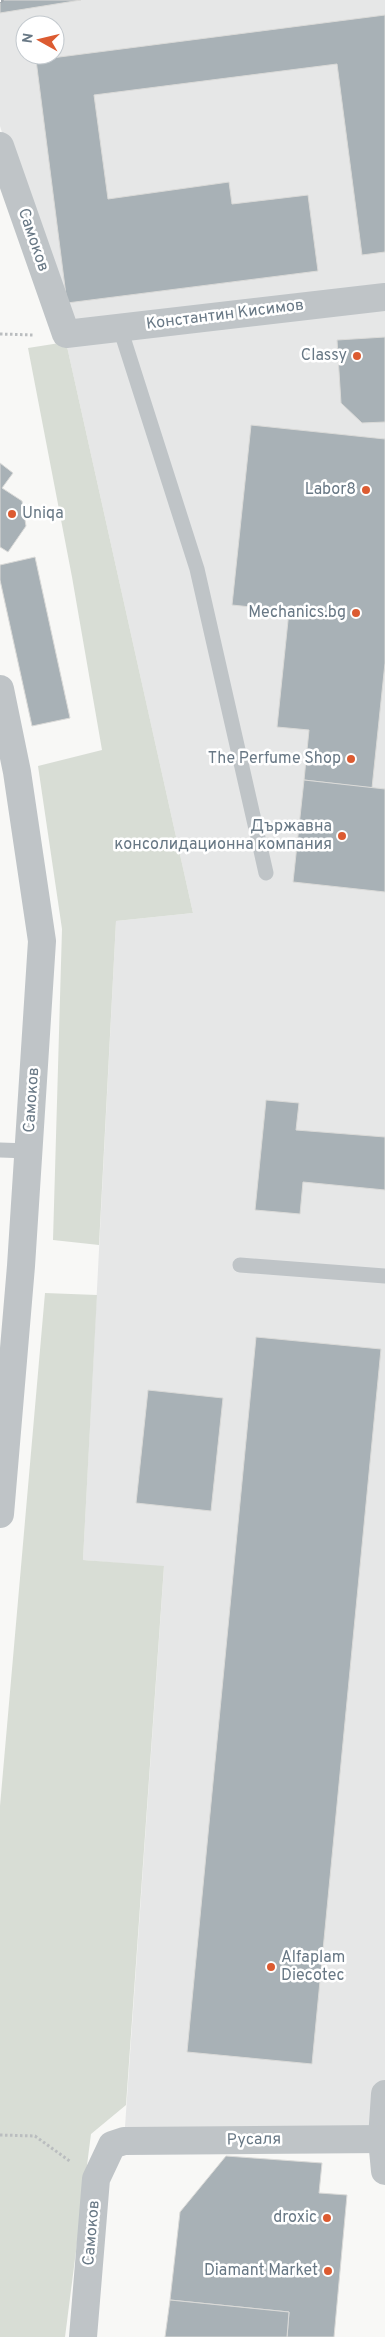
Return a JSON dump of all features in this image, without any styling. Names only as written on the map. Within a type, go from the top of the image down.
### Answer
[{"type":"street","name":"Самоков","points":[[0,146],[66,334]]},
{"type":"street","name":"Константин Кисимов","points":[[66,334],[385,297]]},
{"type":"street","name":"Самоков","points":[[0,689],[17,772],[42,941],[28,1151],[11,1265],[0,1514]]},
{"type":"street","points":[[385,2094],[383,2139],[385,2171]]},
{"type":"street","name":"Русаля","points":[[124,2141],[383,2139]]},
{"type":"street","name":"Самоков","points":[[83,2337],[96,2179],[112,2146],[124,2141]]},
{"type":"lane","points":[[120,328],[196,569],[266,873]]},
{"type":"lane","points":[[0,1150],[28,1151]]},
{"type":"lane","points":[[240,1265],[385,1276]]},
{"type":"path","points":[[0,2135],[35,2136],[96,2179]]},
{"type":"shaded area","points":[[81,0],[385,0],[385,2093],[382,2139],[124,2141],[164,1567],[83,1560],[116,921],[193,913],[66,342],[0,126],[0,13]]},
{"type":"shaded area","points":[[66,342],[193,913],[116,921],[99,1245],[53,1240],[62,929],[38,766],[102,750],[72,577],[28,348]]},
{"type":"shaded area","points":[[45,1293],[97,1295],[83,1560],[164,1566],[126,2105],[91,2134],[65,2337],[0,2337],[0,1806]]},
{"type":"building","points":[[0,0],[81,0],[0,13]]},
{"type":"building","points":[[385,15],[385,252],[362,255],[337,64],[94,95],[108,199],[229,182],[232,204],[308,195],[318,271],[67,303],[37,65],[65,65],[65,56]]},
{"type":"building","points":[[385,337],[385,422],[362,423],[341,403],[337,340]]},
{"type":"building","points":[[251,425],[385,439],[385,663],[372,788],[304,780],[309,730],[277,727],[289,611],[232,605]]},
{"type":"building","name":"Uniqa","points":[[0,463],[13,473],[2,488],[22,501],[26,526],[8,552],[0,547]]},
{"type":"building","points":[[35,557],[70,718],[32,726],[0,580],[0,565]]},
{"type":"building","name":"Държавна консолидационна компания","points":[[304,780],[385,789],[385,892],[293,882]]},
{"type":"building","points":[[266,1100],[299,1103],[296,1130],[385,1137],[385,1190],[303,1182],[300,1214],[255,1210]]},
{"type":"building","points":[[256,1337],[381,1349],[312,2064],[187,2052]]},
{"type":"building","points":[[148,1390],[223,1398],[211,1511],[136,1503]]},
{"type":"building","points":[[226,2156],[322,2163],[319,2193],[347,2195],[334,2337],[287,2337],[289,2312],[170,2300],[180,2212]]},
{"type":"building","points":[[170,2300],[289,2312],[287,2337],[165,2337]]},
{"type":"place","name":"Classy","points":[[357,356]]},
{"type":"place","name":"Labor8","points":[[366,490]]},
{"type":"place","name":"Uniqa","points":[[12,514]]},
{"type":"place","name":"Mechanics.bg","points":[[356,613]]},
{"type":"place","name":"The Perfume Shop","points":[[351,759]]},
{"type":"place","name":"Държавна консолидационна компания","points":[[342,836]]},
{"type":"place","name":"Alfaplam Diecotec","points":[[271,1967]]},
{"type":"place","name":"droxic","points":[[327,2218]]},
{"type":"place","name":"Diamant Market","points":[[328,2271]]}]
